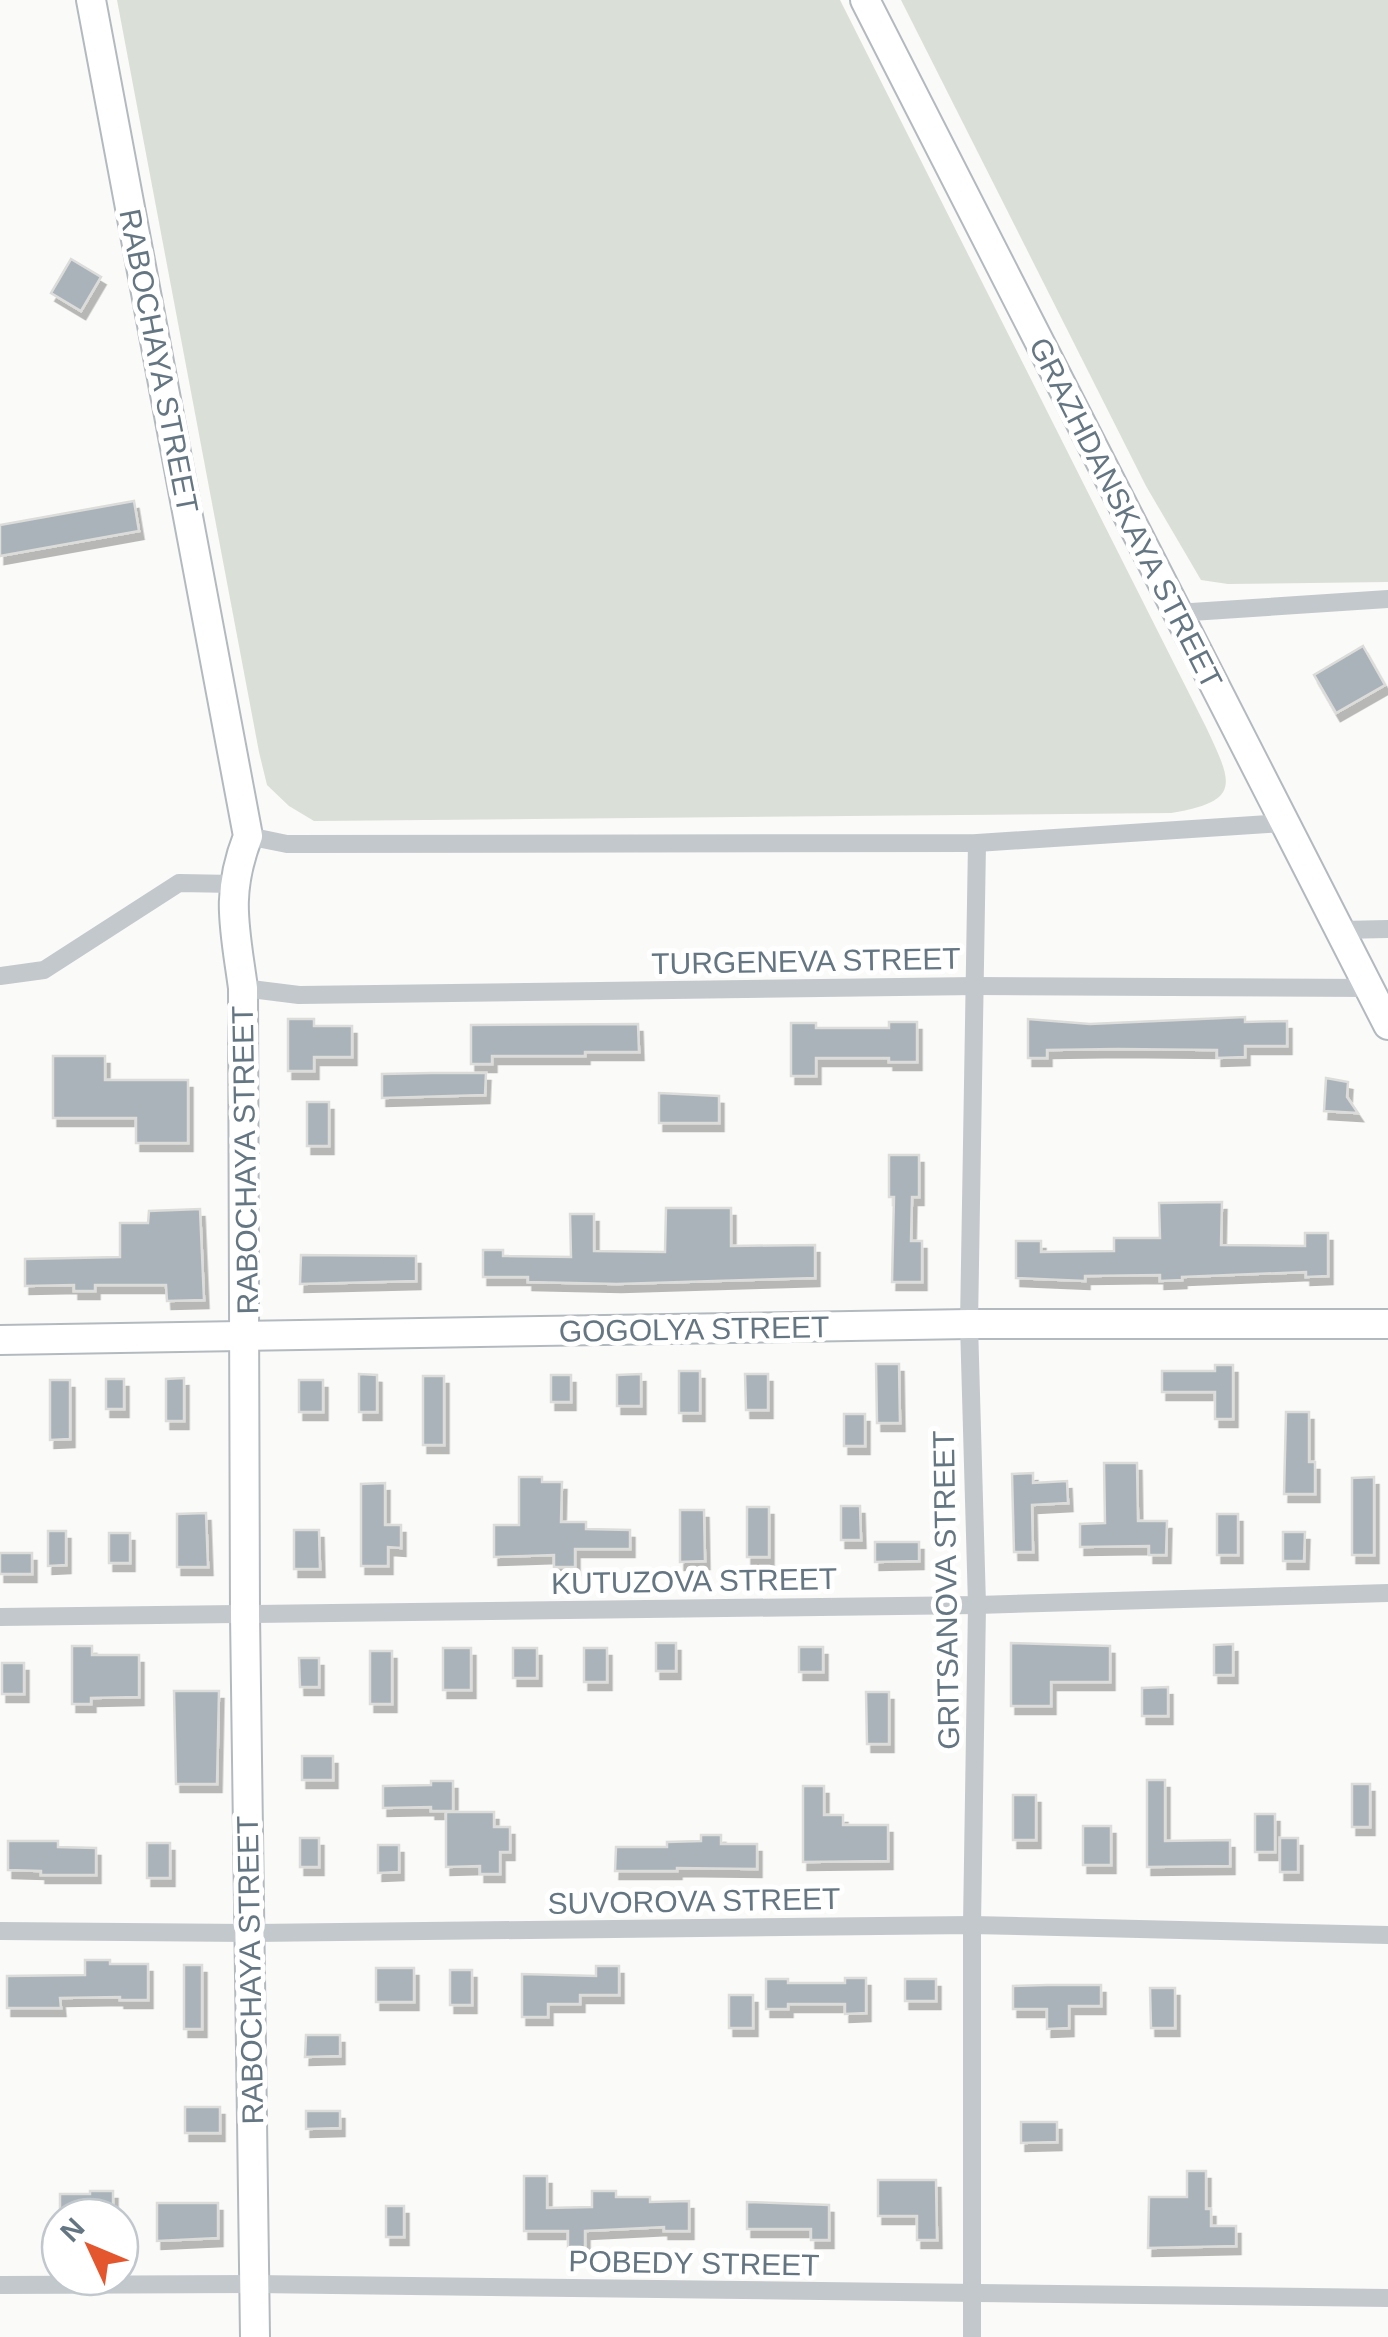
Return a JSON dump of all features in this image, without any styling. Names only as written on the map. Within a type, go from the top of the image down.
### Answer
[{"type":"main road","name":"RABOCHAYA STREET","points":[[91,0],[248,836],[232,900],[244,988],[245,1615],[256,2337]]},
{"type":"main road","name":"GRAZHDANSKAYA STREET","points":[[864,0],[1387,1022]]},
{"type":"main road","name":"GOGOLYA STREET","points":[[0,1340],[969,1324],[1388,1324]]},
{"type":"street","points":[[1176,613],[1388,599]]},
{"type":"street","points":[[248,836],[287,844],[977,843],[1286,823]]},
{"type":"street","name":"GRITSANOVA STREET","points":[[972,2337],[977,1605],[969,1324],[977,843]]},
{"type":"street","points":[[0,976],[44,970],[178,883],[234,884]]},
{"type":"street","points":[[1341,930],[1388,929]]},
{"type":"street","name":"TURGENEVA STREET","points":[[244,988],[300,995],[977,986],[1370,988]]},
{"type":"street","name":"KUTUZOVA STREET","points":[[0,1617],[977,1605],[1388,1593]]},
{"type":"street","name":"SUVOROVA STREET","points":[[0,1931],[249,1933],[972,1926],[1388,1935]]},
{"type":"street","name":"POBEDY STREET","points":[[0,2285],[254,2284],[1388,2298]]},
{"type":"shaded area","points":[[117,0],[840,0],[1206,727],[1222,762],[1225,786],[1221,795],[1194,808],[1171,813],[314,821],[289,806],[267,785],[259,752]]},
{"type":"shaded area","points":[[901,0],[1388,0],[1388,582],[1228,584],[1201,580],[1146,486]]},
{"type":"building","points":[[71,259],[101,277],[81,311],[51,293]]},
{"type":"building","points":[[134,501],[139,531],[0,556],[0,525]]},
{"type":"building","points":[[1363,646],[1385,685],[1336,713],[1314,675]]},
{"type":"building","points":[[1245,1017],[1245,1022],[1287,1021],[1287,1046],[1245,1046],[1245,1057],[1217,1058],[1217,1050],[1118,1049],[1047,1050],[1047,1058],[1028,1058],[1028,1019],[1090,1024]]},
{"type":"building","points":[[288,1019],[314,1019],[314,1026],[352,1026],[352,1057],[314,1057],[314,1071],[288,1071]]},
{"type":"building","points":[[889,1022],[917,1022],[917,1062],[816,1058],[816,1076],[791,1076],[791,1023],[816,1023],[816,1028],[889,1028]]},
{"type":"building","points":[[638,1024],[639,1052],[492,1056],[492,1064],[471,1064],[471,1025]]},
{"type":"building","points":[[53,1056],[105,1056],[105,1080],[188,1080],[188,1143],[136,1143],[136,1118],[53,1118]]},
{"type":"building","points":[[486,1073],[485,1095],[382,1098],[382,1074]]},
{"type":"building","points":[[1326,1078],[1348,1082],[1347,1097],[1358,1113],[1324,1111]]},
{"type":"building","points":[[659,1093],[719,1096],[719,1123],[659,1123]]},
{"type":"building","points":[[307,1102],[329,1102],[329,1146],[307,1146]]},
{"type":"building","points":[[889,1155],[919,1155],[919,1197],[912,1197],[911,1241],[922,1241],[922,1282],[892,1282],[894,1197],[889,1197]]},
{"type":"building","points":[[1222,1202],[1221,1245],[1305,1246],[1305,1233],[1328,1233],[1328,1276],[1306,1277],[1306,1272],[1160,1281],[1160,1275],[1085,1276],[1085,1281],[1016,1278],[1016,1241],[1041,1241],[1041,1252],[1114,1251],[1114,1238],[1160,1238],[1159,1203]]},
{"type":"building","points":[[666,1208],[731,1208],[731,1246],[815,1245],[815,1278],[617,1284],[483,1277],[483,1250],[503,1250],[503,1256],[571,1257],[570,1214],[594,1214],[594,1251],[665,1252]]},
{"type":"building","points":[[200,1209],[204,1300],[167,1301],[166,1285],[95,1285],[95,1291],[74,1291],[74,1285],[25,1286],[25,1259],[120,1257],[120,1223],[148,1223],[149,1211]]},
{"type":"building","points":[[301,1255],[416,1256],[416,1281],[300,1284]]},
{"type":"building","points":[[876,1364],[899,1364],[900,1423],[877,1423]]},
{"type":"building","points":[[1215,1365],[1233,1365],[1233,1419],[1215,1419],[1215,1392],[1162,1392],[1162,1371],[1215,1371]]},
{"type":"building","points":[[679,1371],[700,1371],[700,1413],[679,1413]]},
{"type":"building","points":[[359,1374],[377,1375],[377,1412],[359,1412]]},
{"type":"building","points":[[641,1374],[641,1406],[617,1406],[617,1375]]},
{"type":"building","points":[[745,1374],[768,1374],[768,1410],[746,1410]]},
{"type":"building","points":[[551,1375],[571,1375],[571,1402],[551,1402]]},
{"type":"building","points":[[423,1376],[444,1376],[444,1445],[423,1445]]},
{"type":"building","points":[[184,1378],[184,1421],[166,1421],[166,1379]]},
{"type":"building","points":[[106,1379],[124,1379],[124,1409],[106,1409]]},
{"type":"building","points":[[50,1380],[70,1380],[70,1439],[50,1440]]},
{"type":"building","points":[[299,1380],[323,1380],[323,1412],[299,1412]]},
{"type":"building","points":[[1286,1412],[1309,1412],[1309,1462],[1315,1462],[1315,1494],[1284,1494]]},
{"type":"building","points":[[844,1414],[865,1414],[865,1446],[844,1446]]},
{"type":"building","points":[[1104,1463],[1137,1463],[1138,1521],[1167,1521],[1166,1555],[1149,1555],[1149,1546],[1080,1547],[1080,1524],[1105,1523]]},
{"type":"building","points":[[1033,1473],[1033,1483],[1067,1481],[1068,1503],[1032,1505],[1033,1552],[1014,1552],[1012,1474]]},
{"type":"building","points":[[519,1477],[562,1482],[561,1522],[586,1522],[586,1529],[630,1530],[630,1549],[575,1549],[575,1567],[554,1567],[554,1555],[494,1557],[494,1525],[519,1525]]},
{"type":"building","points":[[1374,1477],[1374,1555],[1352,1555],[1352,1478]]},
{"type":"building","points":[[385,1483],[385,1525],[401,1525],[401,1548],[388,1547],[388,1566],[361,1566],[361,1484]]},
{"type":"building","points":[[841,1506],[860,1506],[861,1540],[841,1540]]},
{"type":"building","points":[[747,1507],[769,1507],[769,1557],[747,1557]]},
{"type":"building","points":[[680,1510],[704,1510],[705,1561],[680,1562]]},
{"type":"building","points":[[206,1513],[208,1567],[177,1567],[177,1514]]},
{"type":"building","points":[[1217,1514],[1238,1514],[1238,1555],[1217,1555]]},
{"type":"building","points":[[294,1530],[319,1530],[320,1569],[294,1569]]},
{"type":"building","points":[[48,1531],[66,1531],[66,1565],[48,1566]]},
{"type":"building","points":[[1283,1532],[1305,1532],[1304,1561],[1283,1561]]},
{"type":"building","points":[[109,1533],[130,1533],[130,1563],[109,1563]]},
{"type":"building","points":[[875,1542],[919,1542],[919,1561],[875,1562]]},
{"type":"building","points":[[0,1553],[32,1553],[32,1574],[0,1574]]},
{"type":"building","points":[[656,1643],[676,1643],[676,1671],[656,1671]]},
{"type":"building","points":[[1011,1643],[1110,1646],[1110,1682],[1051,1682],[1051,1706],[1011,1706]]},
{"type":"building","points":[[1233,1644],[1233,1675],[1214,1675],[1214,1645]]},
{"type":"building","points":[[72,1646],[92,1646],[92,1655],[139,1655],[139,1697],[91,1698],[91,1704],[72,1704]]},
{"type":"building","points":[[799,1647],[823,1647],[823,1672],[799,1672]]},
{"type":"building","points":[[443,1648],[471,1648],[471,1690],[443,1690]]},
{"type":"building","points":[[513,1648],[537,1648],[537,1678],[513,1678]]},
{"type":"building","points":[[584,1648],[607,1648],[607,1682],[584,1682]]},
{"type":"building","points":[[370,1651],[392,1651],[392,1704],[370,1704]]},
{"type":"building","points":[[299,1658],[319,1658],[319,1687],[300,1687]]},
{"type":"building","points":[[2,1663],[24,1663],[24,1694],[2,1694]]},
{"type":"building","points":[[1168,1687],[1168,1716],[1142,1716],[1142,1688]]},
{"type":"building","points":[[174,1691],[219,1691],[217,1784],[176,1784]]},
{"type":"building","points":[[866,1692],[889,1692],[889,1744],[867,1744]]},
{"type":"building","points":[[302,1756],[333,1756],[333,1780],[302,1780]]},
{"type":"building","points":[[1147,1780],[1165,1780],[1165,1841],[1230,1840],[1230,1866],[1147,1867]]},
{"type":"building","points":[[431,1781],[453,1781],[453,1811],[431,1811],[431,1807],[383,1808],[383,1786],[431,1785]]},
{"type":"building","points":[[1352,1784],[1370,1784],[1370,1827],[1352,1827]]},
{"type":"building","points":[[803,1786],[824,1786],[824,1815],[843,1815],[843,1825],[888,1825],[888,1861],[803,1862]]},
{"type":"building","points":[[1013,1795],[1036,1795],[1036,1840],[1013,1840]]},
{"type":"building","points":[[446,1812],[494,1812],[494,1827],[510,1827],[510,1852],[500,1852],[500,1874],[480,1874],[480,1866],[446,1867]]},
{"type":"building","points":[[1255,1814],[1275,1814],[1275,1852],[1255,1852]]},
{"type":"building","points":[[1083,1826],[1111,1826],[1111,1865],[1083,1865]]},
{"type":"building","points":[[701,1835],[721,1835],[721,1844],[757,1844],[757,1869],[615,1871],[616,1847],[667,1847],[667,1842],[701,1841]]},
{"type":"building","points":[[300,1838],[319,1838],[319,1867],[300,1867]]},
{"type":"building","points":[[1280,1838],[1298,1838],[1298,1872],[1280,1872]]},
{"type":"building","points":[[8,1841],[58,1841],[58,1847],[96,1848],[96,1875],[41,1875],[41,1871],[8,1870]]},
{"type":"building","points":[[147,1843],[170,1843],[170,1878],[147,1878]]},
{"type":"building","points":[[378,1845],[399,1845],[399,1872],[378,1873]]},
{"type":"building","points":[[85,1960],[148,1964],[148,2000],[60,1998],[61,2008],[7,2008],[7,1976],[85,1975]]},
{"type":"building","points":[[184,1965],[202,1965],[202,2029],[184,2029]]},
{"type":"building","points":[[596,1966],[619,1966],[619,1995],[580,1995],[580,2004],[548,2004],[548,2017],[522,2017],[522,1974],[596,1976]]},
{"type":"building","points":[[376,1968],[414,1968],[414,2002],[376,2002]]},
{"type":"building","points":[[450,1970],[472,1970],[472,2005],[450,2005]]},
{"type":"building","points":[[845,1978],[866,1978],[866,2013],[845,2014],[845,2004],[788,2004],[788,2009],[766,2009],[766,1979],[845,1983]]},
{"type":"building","points":[[905,1979],[936,1979],[936,2001],[905,2001]]},
{"type":"building","points":[[1101,1985],[1101,2006],[1069,2006],[1069,2028],[1047,2029],[1047,2009],[1013,2009],[1013,1986]]},
{"type":"building","points":[[1150,1988],[1175,1988],[1175,2028],[1151,2028]]},
{"type":"building","points":[[729,1995],[753,1995],[753,2028],[729,2028]]},
{"type":"building","points":[[306,2035],[340,2035],[340,2056],[305,2057]]},
{"type":"building","points":[[185,2107],[220,2107],[220,2133],[185,2133]]},
{"type":"building","points":[[306,2111],[340,2111],[340,2128],[306,2129]]},
{"type":"building","points":[[1021,2122],[1057,2122],[1057,2142],[1021,2143]]},
{"type":"building","points":[[1187,2171],[1206,2171],[1206,2209],[1211,2209],[1211,2226],[1236,2226],[1236,2246],[1148,2248],[1149,2197],[1187,2197]]},
{"type":"building","points":[[524,2176],[547,2176],[547,2208],[592,2207],[592,2191],[616,2191],[616,2197],[650,2197],[650,2202],[689,2201],[689,2231],[664,2231],[664,2227],[585,2231],[585,2250],[568,2251],[568,2231],[524,2231]]},
{"type":"building","points":[[878,2180],[936,2180],[937,2240],[917,2240],[917,2216],[878,2216]]},
{"type":"building","points":[[113,2191],[113,2197],[60,2197],[60,2194]]},
{"type":"building","points":[[747,2202],[829,2205],[829,2240],[811,2240],[811,2229],[747,2229]]},
{"type":"building","points":[[157,2203],[218,2203],[218,2238],[157,2241]]},
{"type":"building","points":[[386,2206],[404,2206],[404,2237],[386,2237]]}]
